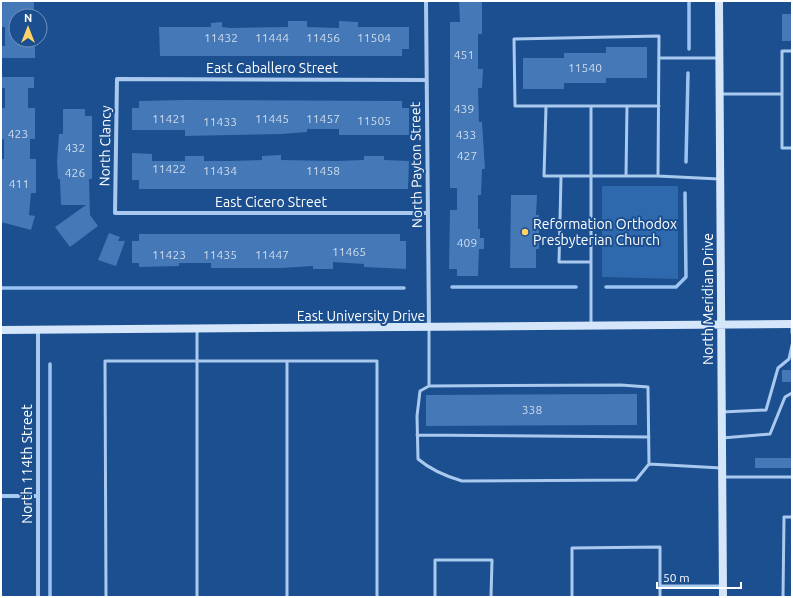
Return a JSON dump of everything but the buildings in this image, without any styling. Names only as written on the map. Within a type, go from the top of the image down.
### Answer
[{"type":"main road","name":"North Meridian Drive","points":[[719,1],[723,597]]},
{"type":"main road","name":"East University Drive","points":[[1,330],[197,330],[792,324]]},
{"type":"street","name":"North Payton Street","points":[[426,1],[429,328]]},
{"type":"street","name":"East Caballero Street","points":[[117,79],[426,80]]},
{"type":"street","name":"North Clancy","points":[[115,213],[117,79]]},
{"type":"street","name":"East Cicero Street","points":[[115,213],[428,213]]},
{"type":"street","name":"North 114th Street","points":[[38,330],[38,597]]},
{"type":"street","points":[[1,496],[38,496]]},
{"type":"lane","points":[[658,106],[515,106],[514,39],[659,36],[658,176]]},
{"type":"lane","points":[[792,51],[782,51],[782,148],[792,148]]},
{"type":"lane","points":[[659,58],[720,58]]},
{"type":"lane","points":[[720,94],[782,94]]},
{"type":"lane","points":[[591,106],[591,326]]},
{"type":"lane","points":[[626,176],[627,106]]},
{"type":"lane","points":[[546,107],[544,176],[658,176],[720,180]]},
{"type":"lane","points":[[561,177],[559,262],[590,262]]},
{"type":"lane","points":[[792,324],[792,333]]},
{"type":"lane","points":[[429,328],[429,386]]},
{"type":"lane","points":[[197,330],[197,597]]},
{"type":"lane","points":[[722,412],[766,410],[778,368],[789,359],[792,345]]},
{"type":"lane","points":[[106,597],[105,361],[196,360],[377,361],[377,597]]},
{"type":"lane","points":[[286,597],[287,361]]},
{"type":"lane","points":[[429,386],[648,387],[649,464],[636,480],[462,481],[450,477],[428,467],[418,459],[417,416],[420,390],[429,386]]},
{"type":"lane","points":[[722,438],[770,434],[785,397],[792,393]]},
{"type":"lane","points":[[418,436],[649,437]]},
{"type":"lane","points":[[649,464],[723,468]]},
{"type":"lane","points":[[723,477],[792,477]]},
{"type":"lane","points":[[783,597],[784,517],[792,517]]},
{"type":"lane","points":[[572,597],[572,548],[660,547],[660,597]]},
{"type":"lane","points":[[435,597],[435,560],[492,560],[491,597]]},
{"type":"lane","points":[[660,586],[723,586]]},
{"type":"shaded area","points":[[602,186],[678,186],[678,279],[602,277]]},
{"type":"waterway","points":[[689,1],[689,49]]},
{"type":"waterway","points":[[686,162],[688,73]]},
{"type":"waterway","points":[[606,287],[676,287],[686,277],[685,193]]},
{"type":"waterway","points":[[452,287],[576,287]]},
{"type":"waterway","points":[[1,288],[404,288]]},
{"type":"waterway","points":[[50,364],[50,597]]},
{"type":"place","name":"Reformation Orthodox Presbyterian Church","points":[[525,232]]}]
